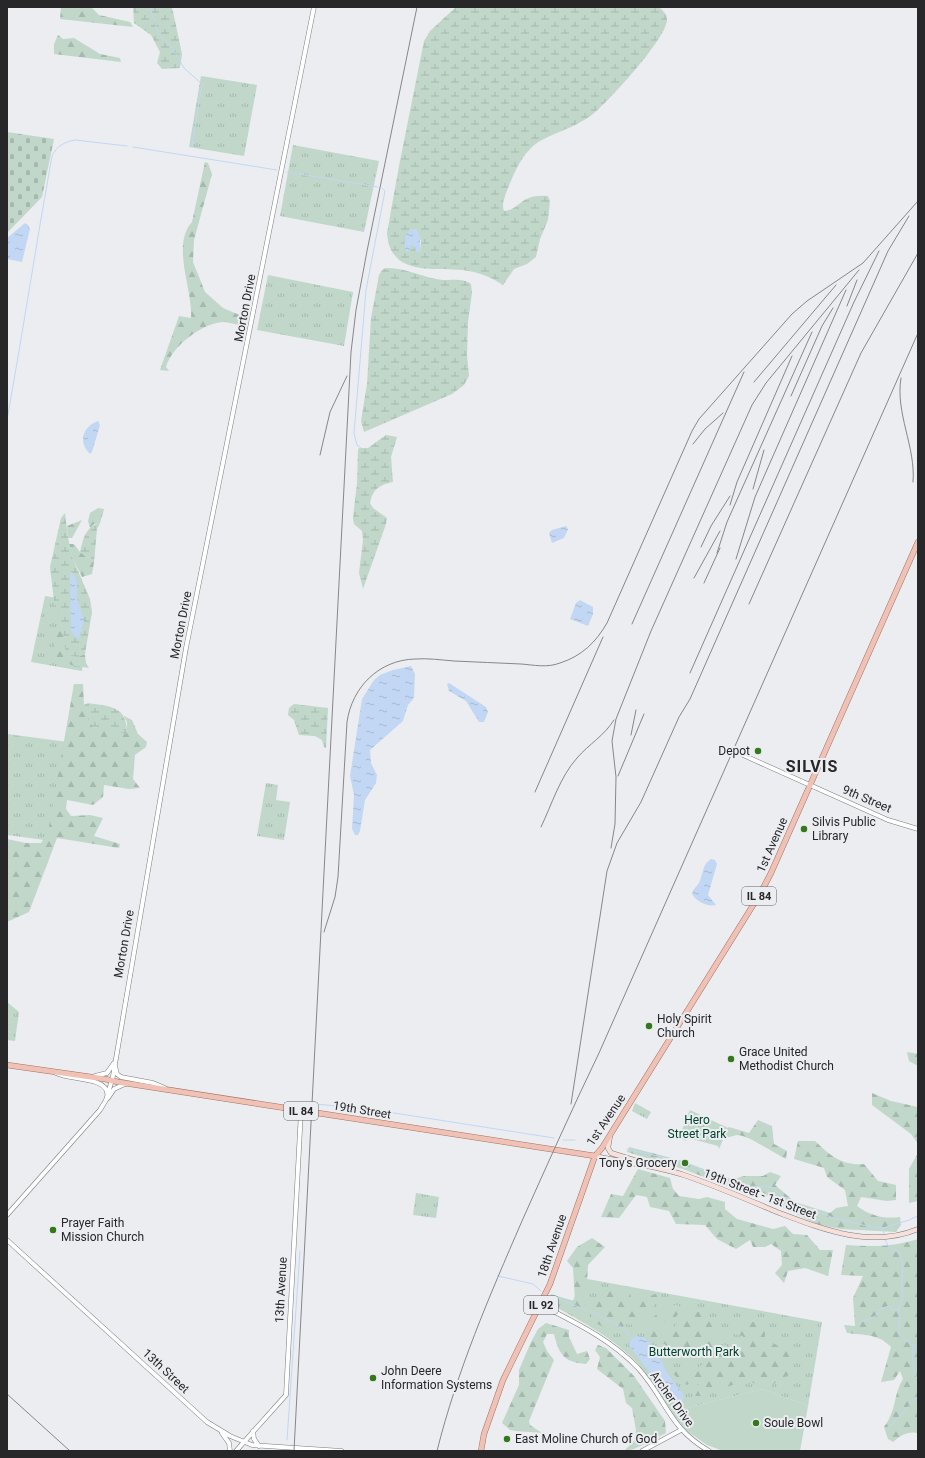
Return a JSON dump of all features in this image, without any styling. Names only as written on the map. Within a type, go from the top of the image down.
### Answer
[{"type":"main road","name":"1st Avenue","points":[[595,1156],[610,1136],[760,894],[918,542]]},
{"type":"main road","name":"19th Street","points":[[7,1065],[93,1077],[128,1084],[595,1156]]},
{"type":"main road","points":[[610,1136],[608,1148],[612,1154],[651,1166]]},
{"type":"main road","name":"19th Street - 1st Street","points":[[595,1156],[651,1166],[707,1183],[815,1226],[843,1235],[887,1237],[900,1236],[918,1229]]},
{"type":"main road","name":"18th Avenue","points":[[481,1451],[482,1440],[503,1380],[550,1284],[595,1156]]},
{"type":"street","name":"Morton Drive","points":[[7,1215],[104,1105],[107,1096],[115,1062],[186,648],[314,7]]},
{"type":"street","name":"9th Street","points":[[743,755],[888,820],[918,829]]},
{"type":"street","points":[[93,1077],[107,1073],[115,1062]]},
{"type":"street","points":[[115,1062],[117,1074],[121,1077],[153,1083],[171,1090]]},
{"type":"street","points":[[54,1072],[63,1077],[102,1083],[106,1088],[107,1096]]},
{"type":"street","points":[[104,1105],[114,1089],[128,1084]]},
{"type":"street","name":"13th Avenue","points":[[236,1451],[286,1395],[301,1111]]},
{"type":"street","name":"13th Street","points":[[7,1240],[207,1422],[221,1431],[243,1442],[259,1446],[342,1451]]},
{"type":"street","name":"Archer Drive","points":[[541,1305],[600,1336],[626,1357],[645,1377],[670,1417],[681,1430],[709,1451]]},
{"type":"street","points":[[642,1451],[681,1430]]},
{"type":"street","points":[[221,1431],[229,1443],[230,1451]]},
{"type":"street","points":[[253,1431],[254,1439],[259,1446]]},
{"type":"green space","points":[[61,7],[91,7],[99,15],[130,22],[133,27],[60,19]]},
{"type":"green space","points":[[133,7],[172,7],[182,54],[180,68],[162,69],[157,63],[160,52],[151,35],[134,23]]},
{"type":"green space","points":[[456,7],[659,7],[667,17],[665,28],[648,54],[601,107],[581,122],[536,144],[521,161],[505,197],[503,203],[504,211],[514,208],[526,199],[539,196],[548,196],[550,201],[548,220],[540,239],[536,257],[527,264],[514,269],[503,285],[484,275],[474,272],[415,267],[404,263],[396,257],[390,247],[387,233],[399,166],[424,41],[430,31]],"holes":[[[416,229],[421,241],[420,252],[412,244],[410,245]]]},
{"type":"green space","points":[[58,35],[63,39],[74,38],[100,54],[120,58],[121,62],[54,54],[54,44]]},
{"type":"green space","points":[[201,76],[257,85],[244,156],[189,147]]},
{"type":"green space","points":[[7,132],[54,139],[42,197],[7,233]]},
{"type":"green space","points":[[293,145],[379,161],[364,232],[280,216]]},
{"type":"green space","points":[[205,162],[208,163],[212,174],[194,240],[193,262],[205,292],[223,308],[242,316],[244,326],[225,322],[207,326],[190,337],[175,351],[169,359],[166,367],[169,371],[160,370],[179,316],[191,318],[191,307],[184,268],[183,243],[186,232],[192,222]]},
{"type":"green space","points":[[394,268],[436,279],[461,280],[471,284],[472,293],[468,322],[467,355],[469,376],[464,385],[452,394],[364,432],[361,421],[367,384],[371,318],[379,275],[383,269]]},
{"type":"green space","points":[[268,275],[353,292],[344,346],[257,330]]},
{"type":"green space","points":[[386,435],[397,437],[391,457],[393,482],[377,488],[371,498],[370,503],[373,508],[387,518],[363,589],[359,573],[363,540],[362,531],[354,524],[353,518],[357,483],[358,450],[359,448],[368,448]]},
{"type":"green space","points":[[98,508],[104,509],[100,523],[94,524],[90,528],[88,521],[90,513]]},
{"type":"green space","points":[[65,513],[68,538],[73,559],[90,599],[92,612],[85,654],[78,657],[66,655],[62,624],[54,601],[50,567],[61,518]]},
{"type":"green space","points":[[82,520],[72,538],[68,538],[67,526]]},
{"type":"green space","points":[[100,523],[97,529],[94,562],[80,552],[88,530],[95,524]]},
{"type":"green space","points":[[69,544],[74,544],[80,552],[94,562],[92,574],[82,577],[73,559]]},
{"type":"green space","points":[[45,596],[90,603],[82,671],[31,662]]},
{"type":"green space","points":[[58,629],[62,630],[66,655],[78,657],[85,654],[86,663],[89,668],[71,665],[63,658],[57,657],[54,639]]},
{"type":"green space","points":[[74,684],[83,684],[84,705],[93,727],[127,733],[127,722],[124,716],[132,720],[138,734],[147,742],[146,747],[135,755],[133,779],[140,788],[129,789],[104,785],[103,797],[93,805],[67,800],[66,809],[71,816],[90,815],[103,818],[94,836],[120,844],[119,848],[57,838],[29,912],[7,922],[7,839],[26,843],[41,843],[48,832]]},
{"type":"green space","points":[[88,703],[104,705],[116,709],[124,717],[127,734],[93,727],[87,717],[84,705]]},
{"type":"green space","points":[[294,704],[328,708],[326,748],[324,747],[322,740],[315,736],[299,735],[294,720],[288,715],[289,708]]},
{"type":"green space","points":[[7,734],[68,742],[52,841],[7,835]]},
{"type":"green space","points":[[266,783],[278,785],[276,800],[290,802],[284,840],[257,836]]},
{"type":"green space","points":[[7,1002],[19,1012],[15,1041],[7,1040]]},
{"type":"green space","points":[[907,1052],[918,1054],[918,1066],[909,1061]]},
{"type":"green space","points":[[872,1093],[891,1101],[918,1107],[918,1144],[911,1134],[872,1105]]},
{"type":"green space","points":[[635,1103],[651,1112],[647,1119],[632,1111]]},
{"type":"green space","name":"Hero Street Park","points":[[690,1110],[728,1128],[719,1149],[718,1146],[688,1138],[686,1141],[679,1137]]},
{"type":"green space","points":[[758,1120],[772,1126],[774,1144],[787,1151],[786,1159],[755,1141],[743,1136],[737,1135],[726,1138],[723,1132],[729,1127],[749,1133]]},
{"type":"green space","points":[[798,1141],[815,1141],[837,1159],[843,1162],[864,1164],[878,1181],[896,1185],[896,1200],[887,1201],[861,1197],[857,1206],[877,1216],[888,1218],[900,1217],[901,1225],[896,1232],[840,1229],[817,1224],[785,1209],[762,1192],[738,1190],[683,1169],[627,1152],[629,1147],[683,1161],[724,1177],[734,1179],[744,1176],[763,1176],[770,1172],[781,1176],[775,1185],[795,1202],[830,1213],[836,1208],[848,1206],[845,1190],[827,1177],[824,1168],[794,1159]]},
{"type":"green space","points":[[918,1153],[918,1201],[909,1203],[909,1169]]},
{"type":"green space","points":[[638,1169],[670,1178],[673,1189],[679,1196],[699,1199],[707,1197],[725,1202],[725,1209],[737,1219],[773,1229],[785,1226],[793,1234],[807,1235],[820,1250],[833,1250],[828,1276],[805,1268],[788,1271],[784,1283],[775,1273],[782,1265],[781,1251],[771,1244],[765,1247],[753,1247],[750,1240],[736,1249],[717,1239],[705,1225],[676,1224],[669,1211],[650,1207],[647,1197],[636,1195],[619,1218],[601,1217],[611,1194],[623,1196]]},
{"type":"green space","points":[[416,1193],[439,1197],[436,1218],[413,1215]]},
{"type":"green space","points":[[592,1238],[605,1247],[588,1265],[587,1283],[582,1295],[585,1307],[585,1316],[554,1299],[554,1296],[575,1301],[573,1268],[567,1261],[577,1247]]},
{"type":"green space","points":[[918,1239],[918,1433],[905,1434],[893,1442],[888,1439],[884,1427],[891,1415],[903,1379],[900,1371],[894,1380],[881,1382],[891,1347],[876,1337],[847,1333],[844,1325],[855,1326],[853,1298],[863,1276],[841,1275],[846,1245],[882,1246],[900,1244]]},
{"type":"green space","name":"Butterworth Park","points":[[582,1278],[822,1322],[808,1406],[763,1389],[670,1412],[647,1375],[628,1354],[596,1330],[549,1303],[551,1294],[573,1301]]},
{"type":"green space","points":[[625,1289],[630,1293],[631,1298],[636,1298],[638,1292],[650,1296],[658,1293],[660,1296],[647,1317],[637,1325],[625,1324],[618,1333],[588,1320],[605,1291]]},
{"type":"green space","points":[[676,1305],[682,1307],[675,1318],[670,1321],[657,1323],[655,1329],[670,1332],[688,1310],[699,1312],[712,1325],[717,1335],[711,1351],[699,1353],[695,1348],[671,1358],[667,1355],[665,1344],[655,1341],[645,1333],[649,1323],[656,1314],[665,1308]]},
{"type":"green space","points":[[747,1322],[759,1322],[765,1326],[765,1340],[789,1351],[792,1360],[788,1375],[776,1382],[770,1388],[761,1388],[747,1379],[705,1396],[693,1396],[693,1392],[703,1379],[699,1377],[687,1385],[673,1374],[674,1370],[695,1374],[700,1366],[718,1357],[723,1344],[738,1351],[743,1348],[743,1336],[734,1334],[730,1330]]},
{"type":"green space","points":[[546,1323],[569,1330],[569,1337],[577,1354],[587,1351],[590,1359],[586,1364],[567,1359],[560,1352],[554,1334],[547,1334],[543,1342],[547,1351],[554,1360],[529,1421],[530,1425],[542,1433],[510,1430],[502,1423],[519,1385],[519,1370],[538,1329]]},
{"type":"green space","points":[[598,1345],[606,1348],[634,1376],[665,1421],[666,1433],[634,1449],[624,1451],[634,1441],[636,1430],[632,1408],[626,1403],[623,1389],[597,1369],[600,1357],[595,1350]]},
{"type":"green space","name":"Soule Bowl","points":[[763,1389],[808,1406],[800,1451],[723,1451],[707,1445],[687,1431],[670,1412]]},
{"type":"water","points":[[25,223],[30,229],[22,262],[7,259],[7,238]]},
{"type":"water","points":[[411,229],[416,229],[420,236],[420,252],[416,252],[415,247],[411,244],[409,251],[406,253],[405,237]]},
{"type":"water","points":[[98,421],[100,425],[92,452],[90,454],[84,445],[83,440],[85,431],[88,427]]},
{"type":"water","points":[[566,526],[568,529],[564,538],[552,543],[549,533],[552,530]]},
{"type":"water","points":[[72,572],[77,581],[77,598],[84,620],[79,639],[76,638],[71,631],[70,573]]},
{"type":"water","points":[[580,600],[593,607],[593,614],[588,626],[570,619],[576,603]]},
{"type":"water","points":[[411,666],[415,674],[414,698],[408,705],[403,721],[370,750],[371,763],[377,775],[376,783],[365,800],[360,831],[358,835],[355,835],[352,829],[354,795],[350,776],[362,699],[374,680],[380,675]]},
{"type":"water","points":[[449,683],[486,707],[488,712],[484,722],[479,722],[466,701],[449,691],[447,684]]},
{"type":"water","points":[[711,859],[715,860],[717,864],[708,895],[716,905],[702,903],[692,894],[699,883],[706,864]]},
{"type":"water","points":[[636,1336],[645,1338],[654,1347],[666,1371],[682,1393],[684,1398],[681,1404],[676,1405],[670,1401],[629,1345],[631,1340]]},
{"type":"waterway","points":[[150,7],[158,33],[172,47],[184,68],[202,84],[192,146]]},
{"type":"waterway","points":[[7,420],[52,156],[61,145],[75,140],[127,146]]},
{"type":"waterway","points":[[133,147],[277,170]]},
{"type":"waterway","points":[[287,172],[378,187]]},
{"type":"waterway","points":[[361,448],[357,445],[354,433],[366,290],[385,191],[382,188]]},
{"type":"waterway","points":[[7,1029],[11,1033]]},
{"type":"waterway","points":[[307,1106],[316,1104],[375,1110],[554,1138]]},
{"type":"waterway","points":[[563,1140],[575,1140]]},
{"type":"waterway","points":[[627,1149],[684,1162],[742,1186],[771,1187],[798,1208],[819,1212],[833,1218],[871,1227],[883,1228],[918,1216]]},
{"type":"waterway","points":[[883,1228],[884,1235]]},
{"type":"waterway","points":[[884,1238],[889,1247],[900,1253],[903,1266],[903,1298],[899,1308],[899,1332],[905,1340],[918,1348]]},
{"type":"waterway","points":[[287,1440],[300,1251]]},
{"type":"waterway","points":[[498,1276],[533,1284],[541,1291]]},
{"type":"waterway","points":[[552,1296],[586,1310]]},
{"type":"waterway","points":[[859,1323],[876,1316],[880,1309],[889,1306],[893,1310],[898,1309]]},
{"type":"waterway","points":[[591,1312],[625,1329],[631,1340]]},
{"type":"waterway","points":[[913,1345],[913,1363],[918,1380]]},
{"type":"waterway","points":[[888,1429],[918,1396]]},
{"type":"railway","points":[[294,1451],[351,352],[356,310],[367,251],[417,7]]},
{"type":"railway","points":[[324,932],[335,897],[338,877],[347,722],[350,709],[361,687],[379,670],[390,664],[402,661],[425,659],[545,666],[555,665],[568,660],[588,648],[607,623],[692,431],[699,419],[792,314],[807,301],[863,263],[918,201]]},
{"type":"railway","points":[[571,1104],[607,871],[617,843],[641,802],[679,717],[690,699],[888,251],[909,216]]},
{"type":"railway","points":[[690,673],[854,302],[879,251]]},
{"type":"railway","points":[[749,604],[861,353],[918,253]]},
{"type":"railway","points":[[611,848],[615,824],[616,777],[612,741],[616,719],[651,631],[752,405],[766,383],[859,270]]},
{"type":"railway","points":[[847,306],[857,280]]},
{"type":"railway","points":[[754,382],[836,285]]},
{"type":"railway","points":[[736,559],[755,497],[846,290]]},
{"type":"railway","points":[[791,396],[822,326],[833,308]]},
{"type":"railway","points":[[717,553],[727,522],[812,332]]},
{"type":"railway","points":[[437,1451],[464,1363],[522,1221],[599,1053],[918,333]]},
{"type":"railway","points":[[730,505],[737,482],[792,356]]},
{"type":"railway","points":[[632,624],[744,372]]},
{"type":"railway","points":[[320,455],[330,412],[347,376]]},
{"type":"railway","points":[[901,378],[901,404],[912,456],[913,482]]},
{"type":"railway","points":[[693,444],[705,429],[723,413]]},
{"type":"railway","points":[[753,489],[764,450]]},
{"type":"railway","points":[[701,547],[711,526],[730,496]]},
{"type":"railway","points":[[694,578],[720,531]]},
{"type":"railway","points":[[704,583],[720,548]]},
{"type":"railway","points":[[535,792],[603,637]]},
{"type":"railway","points":[[631,735],[636,710]]},
{"type":"railway","points":[[618,776],[644,714]]},
{"type":"railway","points":[[541,827],[561,782],[571,765],[606,731],[614,720]]},
{"type":"railway","points":[[7,1394],[70,1451]]},
{"type":"place","name":"Depot","points":[[758,751]]},
{"type":"place","name":"Silvis Public Library","points":[[804,829]]},
{"type":"place","name":"Holy Spirit Church","points":[[649,1026]]},
{"type":"place","name":"Grace United Methodist Church","points":[[731,1059]]},
{"type":"place","name":"Tony's Grocery","points":[[685,1163]]},
{"type":"place","name":"Prayer Faith Mission Church","points":[[53,1230]]},
{"type":"place","name":"John Deere Information Systems","points":[[373,1378]]},
{"type":"place","name":"Soule Bowl","points":[[756,1423]]},
{"type":"place","name":"East Moline Church of God","points":[[507,1439]]},
{"type":"district","name":"SILVIS","points":[[812,766]]}]
